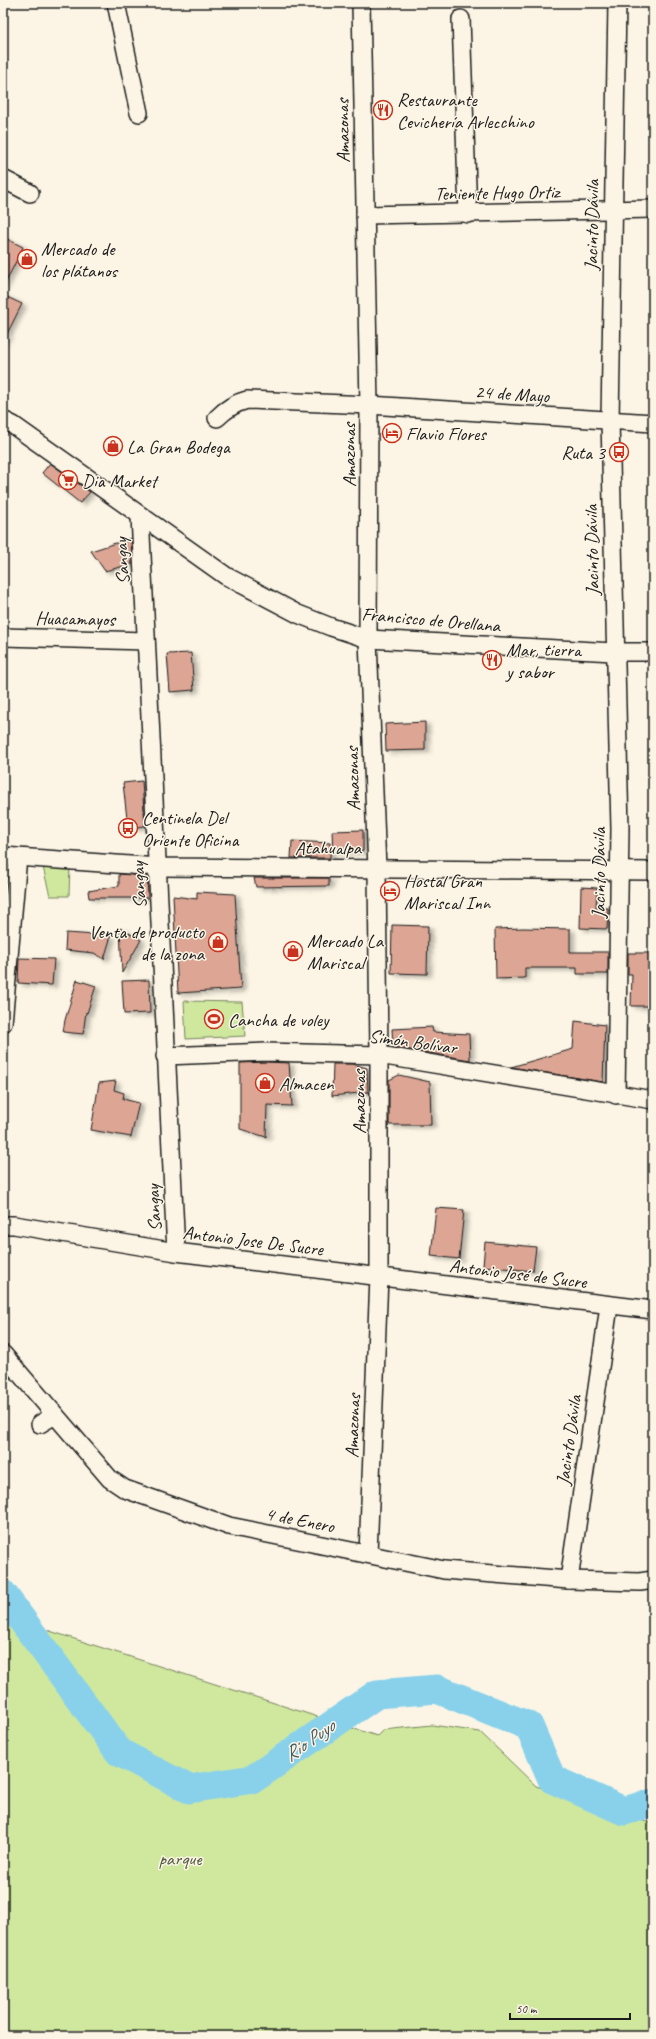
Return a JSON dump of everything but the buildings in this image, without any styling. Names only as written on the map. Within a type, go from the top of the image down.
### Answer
[{"type":"street","points":[[116,3],[139,113]]},
{"type":"street","name":"Amazonas","points":[[361,3],[369,405],[368,639],[377,869],[379,1055],[379,1277],[368,1554]]},
{"type":"street","name":"Jacinto Dávila","points":[[616,1095],[620,869],[610,420],[612,210],[617,3]]},
{"type":"street","points":[[460,20],[468,214]]},
{"type":"street","points":[[3,179],[30,193]]},
{"type":"street","name":"Teniente Hugo Ortiz","points":[[365,215],[653,209]]},
{"type":"street","name":"24 de Mayo","points":[[217,418],[226,409],[247,400],[369,405],[653,423]]},
{"type":"street","name":"Francisco de Orellana","points":[[3,420],[13,424],[226,576],[298,614],[331,627],[368,639],[614,652],[653,652]]},
{"type":"street","name":"Sangay","points":[[140,516],[158,867],[165,1056],[176,1252]]},
{"type":"street","name":"Huacamayos","points":[[3,638],[146,641]]},
{"type":"street","points":[[4,1015],[11,856]]},
{"type":"street","name":"Atahualpa","points":[[11,856],[158,867],[620,869],[653,871]]},
{"type":"street","name":"Simón Bolívar","points":[[165,1056],[266,1052],[379,1055],[653,1100]]},
{"type":"street","name":"Antonio Jose De Sucre","points":[[3,1225],[14,1225],[176,1252],[379,1277]]},
{"type":"street","name":"Antonio José de Sucre","points":[[379,1277],[609,1306],[653,1310]]},
{"type":"street","name":"Jacinto Dávila","points":[[569,1580],[609,1306]]},
{"type":"street","name":"4 de Enero","points":[[3,1354],[110,1479],[125,1489],[229,1526],[444,1570],[569,1580],[640,1582],[653,1580]]},
{"type":"street","points":[[40,1424],[55,1415]]},
{"type":"green space","points":[[42,863],[70,865],[69,896],[50,896]]},
{"type":"green space","name":"Cancha de voley","points":[[184,1001],[242,1002],[245,1036],[186,1039]]},
{"type":"green space","name":"parque","points":[[3,1616],[377,1736],[383,1730],[432,1725],[480,1732],[536,1786],[653,1824],[653,2018],[649,2036],[3,2036]]},
{"type":"waterway","name":"Rio Puyo","points":[[3,1594],[119,1752],[189,1789],[253,1779],[377,1694],[437,1689],[529,1726],[552,1779],[624,1811],[653,1803]]},
{"type":"place","name":"Restaurante Cevichería Arlecchino","points":[[383,110]]},
{"type":"place","name":"Mercado de los plátanos","points":[[27,259]]},
{"type":"place","name":"Flavio Flores","points":[[392,433]]},
{"type":"place","name":"La Gran Bodega","points":[[113,446]]},
{"type":"place","name":"Ruta 3","points":[[619,452]]},
{"type":"place","name":"Dia Market","points":[[68,480]]},
{"type":"place","name":"Mar, tierra y sabor","points":[[492,660]]},
{"type":"place","name":"Centinela Del Oriente Oficina","points":[[128,828]]},
{"type":"place","name":"Hostal Gran Mariscal Inn","points":[[390,891]]},
{"type":"place","name":"Venta de producto de la zona","points":[[218,942]]},
{"type":"place","name":"Mercado La Mariscal","points":[[293,951]]},
{"type":"place","name":"Cancha de voley","points":[[214,1019]]},
{"type":"place","name":"Almacen","points":[[265,1083]]}]
